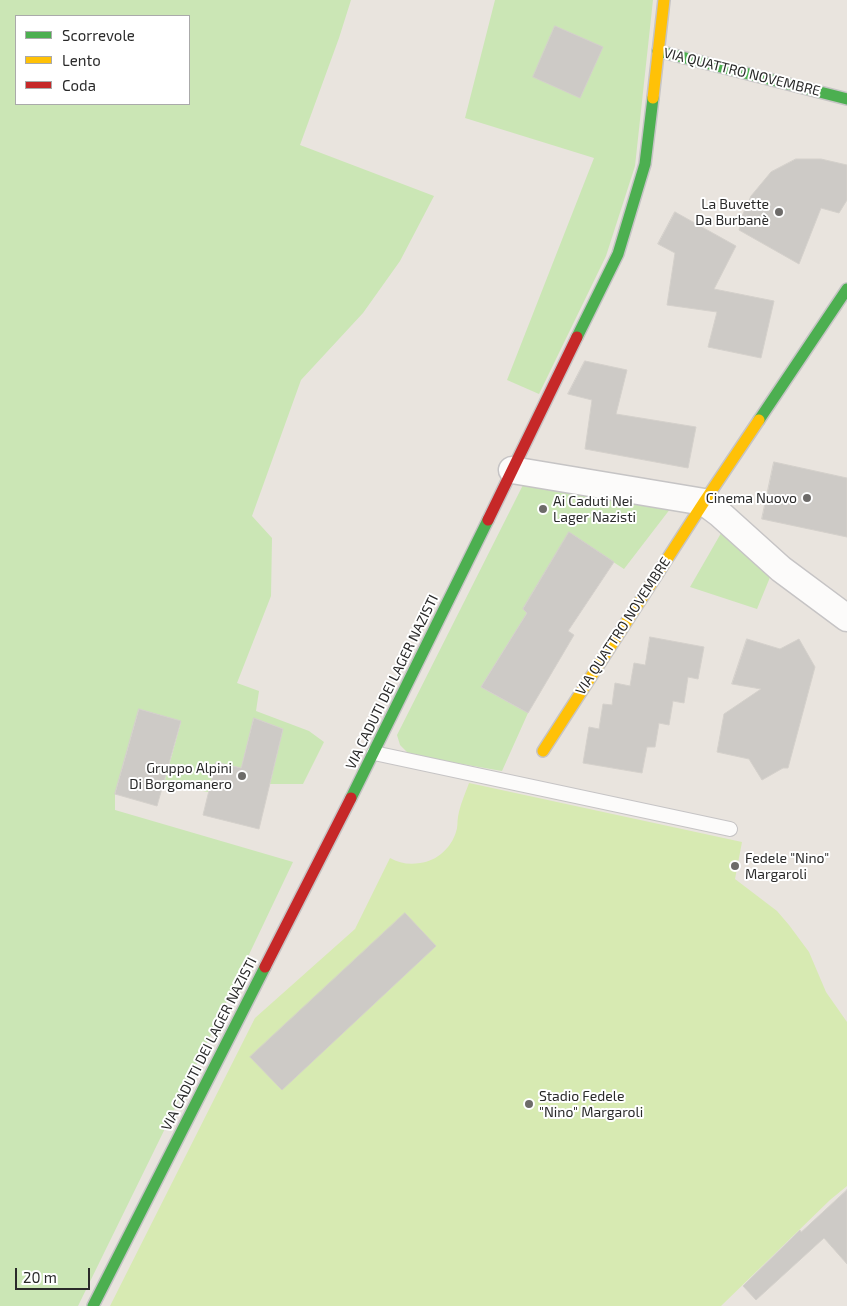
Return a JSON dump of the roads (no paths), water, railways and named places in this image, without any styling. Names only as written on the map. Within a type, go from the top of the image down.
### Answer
[{"type":"main road","name":"VIA QUATTRO NOVEMBRE","points":[[664,0],[658,51],[847,99]]},
{"type":"main road","name":"VIA CADUTI DEI LAGER NAZISTI","points":[[93,1306],[374,753],[618,254],[644,164],[658,51]]},
{"type":"main road","name":"VIA QUATTRO NOVEMBRE","points":[[543,751],[704,502],[847,289]]},
{"type":"street","points":[[512,470],[704,502],[781,569],[847,618]]},
{"type":"lane","points":[[374,753],[730,830]]},
{"type":"place","name":"La Buvette Da Burbanè","points":[[779,212]]},
{"type":"place","name":"Cinema Nuovo","points":[[807,498]]},
{"type":"place","name":"Ai Caduti Nei Lager Nazisti","points":[[543,509]]},
{"type":"place","name":"Gruppo Alpini Di Borgomanero","points":[[242,776]]},
{"type":"place","name":"Fedele \"Nino\" Margaroli","points":[[735,866]]},
{"type":"place","name":"Stadio Fedele \"Nino\" Margaroli","points":[[529,1104]]}]
